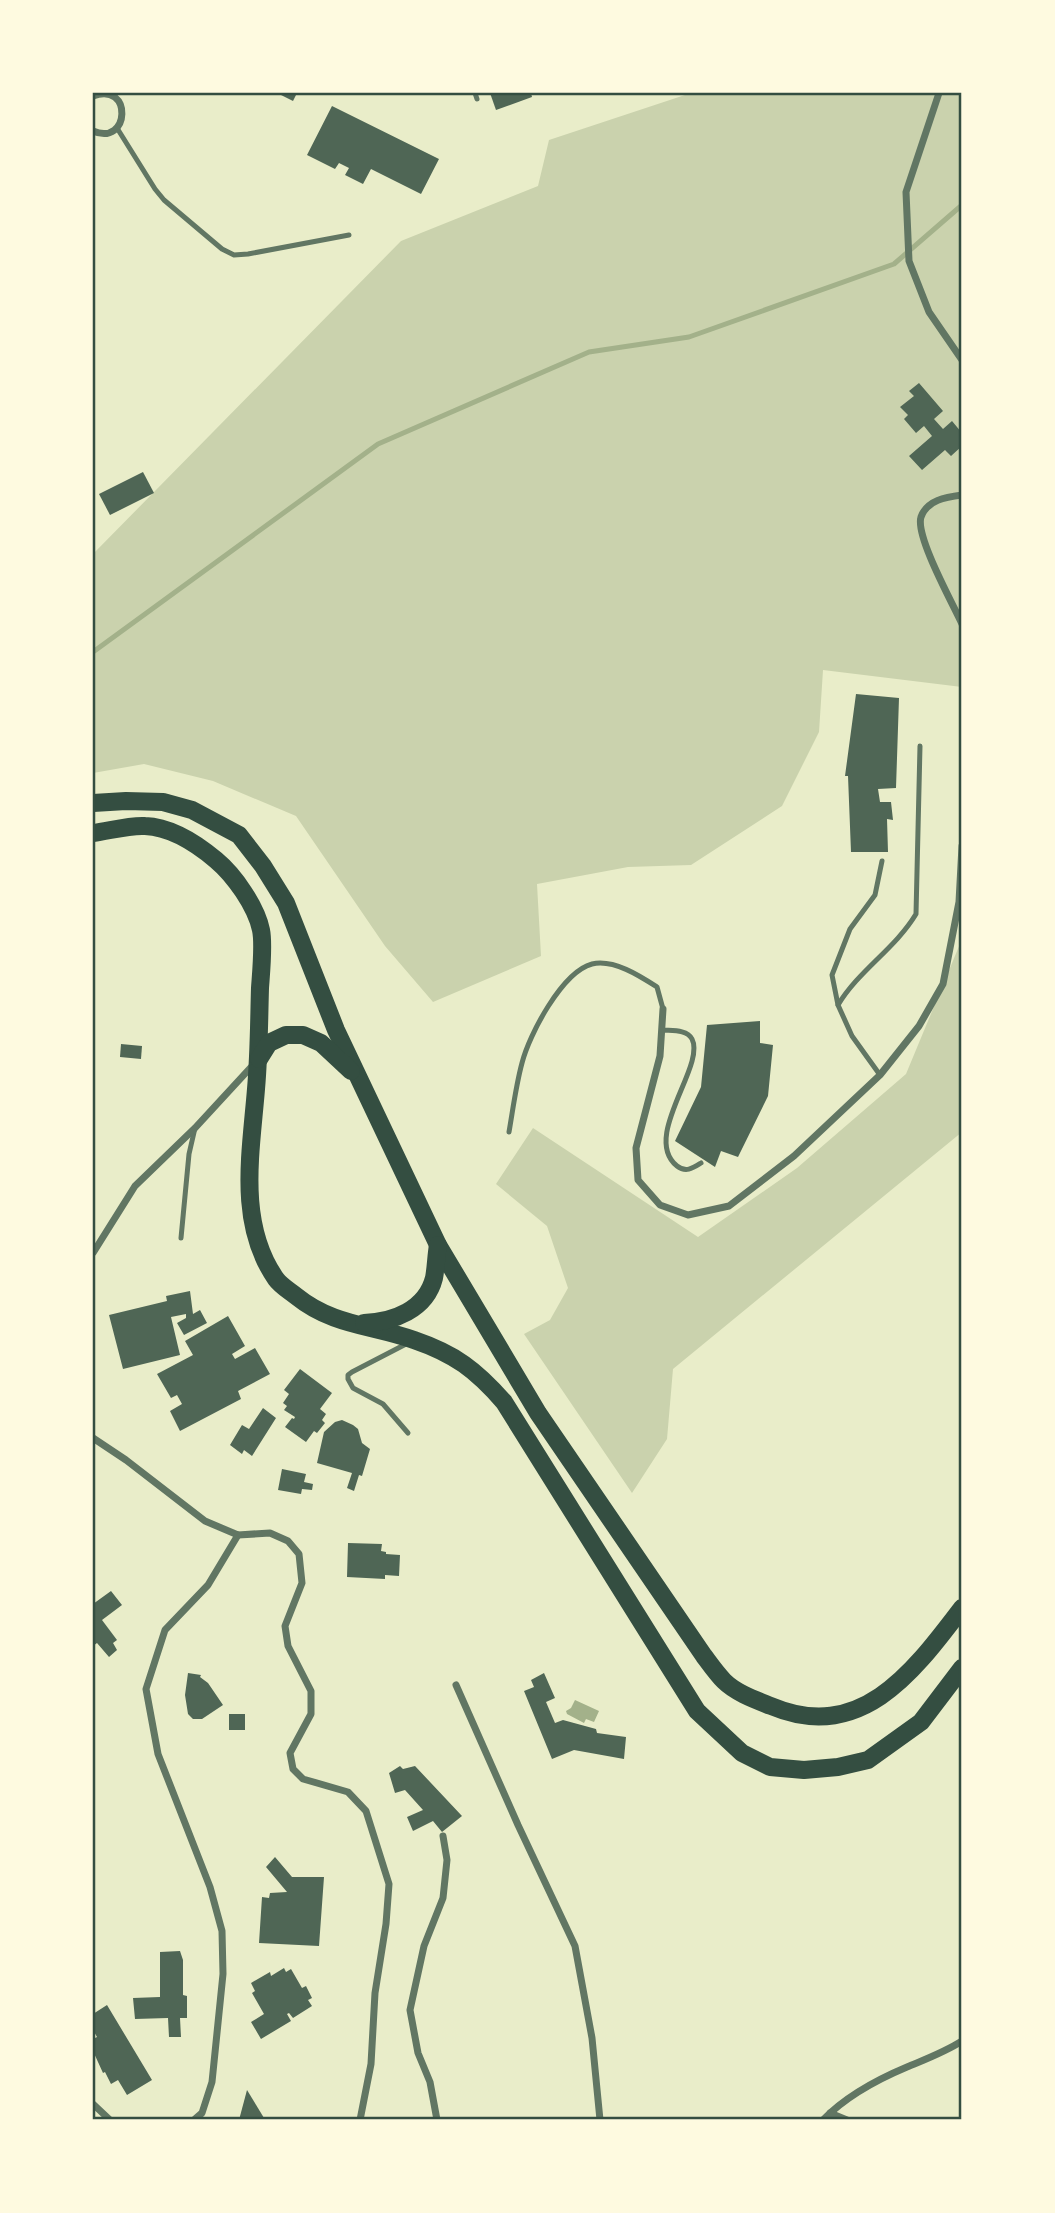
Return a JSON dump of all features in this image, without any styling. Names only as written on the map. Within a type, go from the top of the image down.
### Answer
[{"type":"main road","points":[[93,803],[163,802],[192,810],[239,835],[263,866],[286,903],[356,1076],[438,1245],[538,1413],[704,1656],[726,1683],[781,1710],[810,1716],[837,1715],[861,1709],[903,1679],[962,1608]]},
{"type":"main road","points":[[93,834],[145,826],[183,837],[202,848],[228,870],[246,895],[261,930],[258,1060],[249,1181],[251,1214],[258,1244],[278,1282],[317,1312],[346,1323],[414,1339],[457,1358],[476,1371],[504,1402],[697,1711],[742,1753],[770,1768],[804,1770],[838,1767],[868,1760],[921,1722],[962,1668]]},
{"type":"main road","points":[[258,1060],[269,1042],[286,1035],[303,1035],[321,1044],[356,1076]]},
{"type":"main road","points":[[346,1323],[378,1322],[403,1315],[424,1300],[433,1280],[438,1245]]},
{"type":"street","points":[[939,93],[906,192],[909,261],[929,312],[962,360]]},
{"type":"street","points":[[93,95],[108,94],[119,102],[123,115],[117,128],[104,134],[93,131]]},
{"type":"street","points":[[962,495],[935,500],[922,514],[920,525],[928,550],[962,624]]},
{"type":"street","points":[[663,1009],[660,1056],[636,1148],[638,1180],[660,1205],[688,1215],[729,1206],[794,1156],[880,1075],[919,1026],[943,984],[959,902],[962,846]]},
{"type":"street","points":[[93,1253],[135,1186],[195,1128],[258,1060]]},
{"type":"street","points":[[93,1438],[205,1521],[238,1535],[270,1533],[288,1541],[299,1554],[302,1583],[285,1626],[288,1646],[311,1691],[310,1714],[290,1754],[293,1769],[303,1779],[348,1792],[366,1811],[389,1884],[386,1924],[375,1993],[371,2064],[360,2120]]},
{"type":"street","points":[[194,2120],[202,2113],[212,2082],[223,1974],[222,1931],[210,1887],[158,1754],[146,1689],[166,1630],[208,1585],[238,1535]]},
{"type":"street","points":[[456,1685],[575,1946],[591,2027],[600,2120]]},
{"type":"street","points":[[437,2120],[430,2082],[418,2053],[410,2010],[424,1946],[443,1898],[447,1860],[443,1836]]},
{"type":"street","points":[[822,2120],[855,2092],[962,2041]]},
{"type":"street","points":[[93,2104],[110,2120]]},
{"type":"street","points":[[830,2113],[847,2120]]},
{"type":"lane","points":[[117,128],[164,200],[222,249],[234,255],[349,235]]},
{"type":"lane","points":[[838,1005],[849,987],[907,930],[916,914],[920,746]]},
{"type":"lane","points":[[880,1075],[852,1036],[838,1005],[832,975],[849,929],[875,895],[882,861]]},
{"type":"lane","points":[[509,1132],[522,1061],[541,1017],[558,991],[577,973],[592,964],[633,971],[657,987],[663,1009]]},
{"type":"lane","points":[[662,1030],[689,1034],[694,1042],[692,1060],[677,1098],[667,1136],[667,1151],[672,1162],[681,1169],[690,1170],[701,1163]]},
{"type":"lane","points":[[181,1238],[189,1154],[195,1128]]},
{"type":"lane","points":[[408,1433],[383,1404],[353,1388],[348,1375],[414,1339]]},
{"type":"shaded area","points":[[691,93],[962,93],[962,687],[823,670],[819,732],[782,806],[691,865],[628,867],[537,884],[541,956],[433,1002],[385,946],[296,816],[213,781],[144,764],[93,773],[93,554],[401,241],[538,186],[549,140]]},
{"type":"shaded area","points":[[962,939],[962,1132],[673,1369],[667,1439],[632,1493],[524,1334],[550,1320],[568,1288],[547,1226],[496,1184],[533,1128],[698,1237],[797,1168],[906,1074]]},
{"type":"shaded area","points":[[575,1700],[599,1711],[594,1722],[586,1719],[584,1723],[567,1714],[566,1711]]},
{"type":"building","points":[[277,93],[297,93],[293,101]]},
{"type":"building","points":[[490,93],[531,93],[532,97],[496,110]]},
{"type":"building","points":[[332,106],[439,159],[421,194],[371,169],[363,184],[345,175],[349,168],[339,163],[335,169],[307,155]]},
{"type":"building","points":[[919,383],[943,411],[934,419],[943,429],[952,421],[962,433],[962,446],[951,456],[945,450],[922,470],[909,456],[932,436],[924,426],[916,433],[904,419],[908,415],[900,407],[914,396],[909,391]]},
{"type":"building","points":[[143,472],[154,493],[110,515],[99,494]]},
{"type":"building","points":[[856,694],[899,698],[896,788],[878,789],[880,802],[891,802],[893,820],[887,819],[888,852],[851,852],[848,776],[845,776]]},
{"type":"building","points":[[760,1021],[760,1043],[773,1045],[768,1096],[738,1157],[721,1151],[715,1167],[675,1141],[701,1087],[707,1025]]},
{"type":"building","points":[[121,1044],[142,1046],[141,1059],[120,1057]]},
{"type":"building","points":[[190,1291],[193,1314],[200,1310],[207,1323],[184,1335],[177,1323],[186,1318],[186,1314],[171,1317],[180,1355],[123,1369],[109,1315],[167,1301],[166,1296]]},
{"type":"building","points":[[228,1316],[245,1346],[232,1354],[235,1359],[255,1348],[270,1374],[238,1391],[241,1399],[180,1431],[170,1411],[182,1404],[177,1395],[171,1398],[157,1374],[193,1355],[185,1341]]},
{"type":"building","points":[[300,1369],[332,1393],[320,1409],[326,1414],[322,1420],[325,1423],[317,1433],[314,1431],[306,1442],[285,1427],[295,1417],[284,1410],[287,1406],[283,1403],[289,1394],[284,1390]]},
{"type":"building","points":[[263,1408],[276,1418],[252,1456],[244,1450],[242,1454],[230,1445],[242,1425],[249,1429]]},
{"type":"building","points":[[342,1420],[358,1429],[362,1443],[370,1449],[362,1476],[359,1475],[354,1491],[347,1488],[352,1473],[317,1463],[324,1432],[335,1422]]},
{"type":"building","points":[[282,1469],[306,1474],[304,1482],[313,1484],[312,1490],[302,1489],[301,1494],[278,1490]]},
{"type":"building","points":[[348,1543],[382,1544],[381,1551],[400,1555],[399,1576],[385,1575],[385,1579],[347,1577]]},
{"type":"building","points":[[111,1591],[122,1605],[102,1620],[117,1640],[113,1643],[117,1650],[109,1657],[97,1643],[93,1646],[93,1604]]},
{"type":"building","points":[[188,1673],[201,1675],[223,1705],[202,1719],[193,1719],[188,1714],[185,1695]]},
{"type":"building","points":[[544,1673],[555,1698],[546,1702],[555,1723],[563,1720],[596,1729],[597,1733],[626,1737],[624,1759],[574,1750],[552,1759],[524,1691],[534,1687],[531,1680]]},
{"type":"building","points":[[229,1714],[245,1714],[245,1730],[229,1730]]},
{"type":"building","points":[[400,1766],[403,1769],[415,1766],[462,1816],[442,1832],[433,1821],[413,1831],[407,1817],[423,1810],[405,1790],[395,1793],[389,1773]]},
{"type":"building","points":[[275,1857],[292,1877],[324,1877],[319,1946],[259,1943],[262,1897],[269,1898],[270,1893],[287,1892],[266,1867]]},
{"type":"building","points":[[180,1951],[183,1960],[183,1995],[187,1996],[187,2018],[180,2018],[181,2037],[169,2037],[168,2018],[135,2019],[133,1998],[160,1997],[160,1952]]},
{"type":"building","points":[[284,1968],[286,1972],[291,1969],[302,1988],[306,1986],[312,1998],[308,2000],[312,2006],[293,2018],[287,2014],[291,2021],[261,2039],[251,2022],[264,2014],[252,1993],[255,1991],[251,1983],[270,1972],[271,1976]]},
{"type":"building","points":[[107,2005],[152,2080],[127,2095],[118,2080],[111,2084],[93,2051],[93,2039],[97,2037],[93,2030],[93,2014]]},
{"type":"building","points":[[247,2090],[264,2118],[261,2120],[239,2120]]},
{"type":"waterway","points":[[93,652],[378,444],[589,352],[689,337],[894,264],[962,205]]}]
